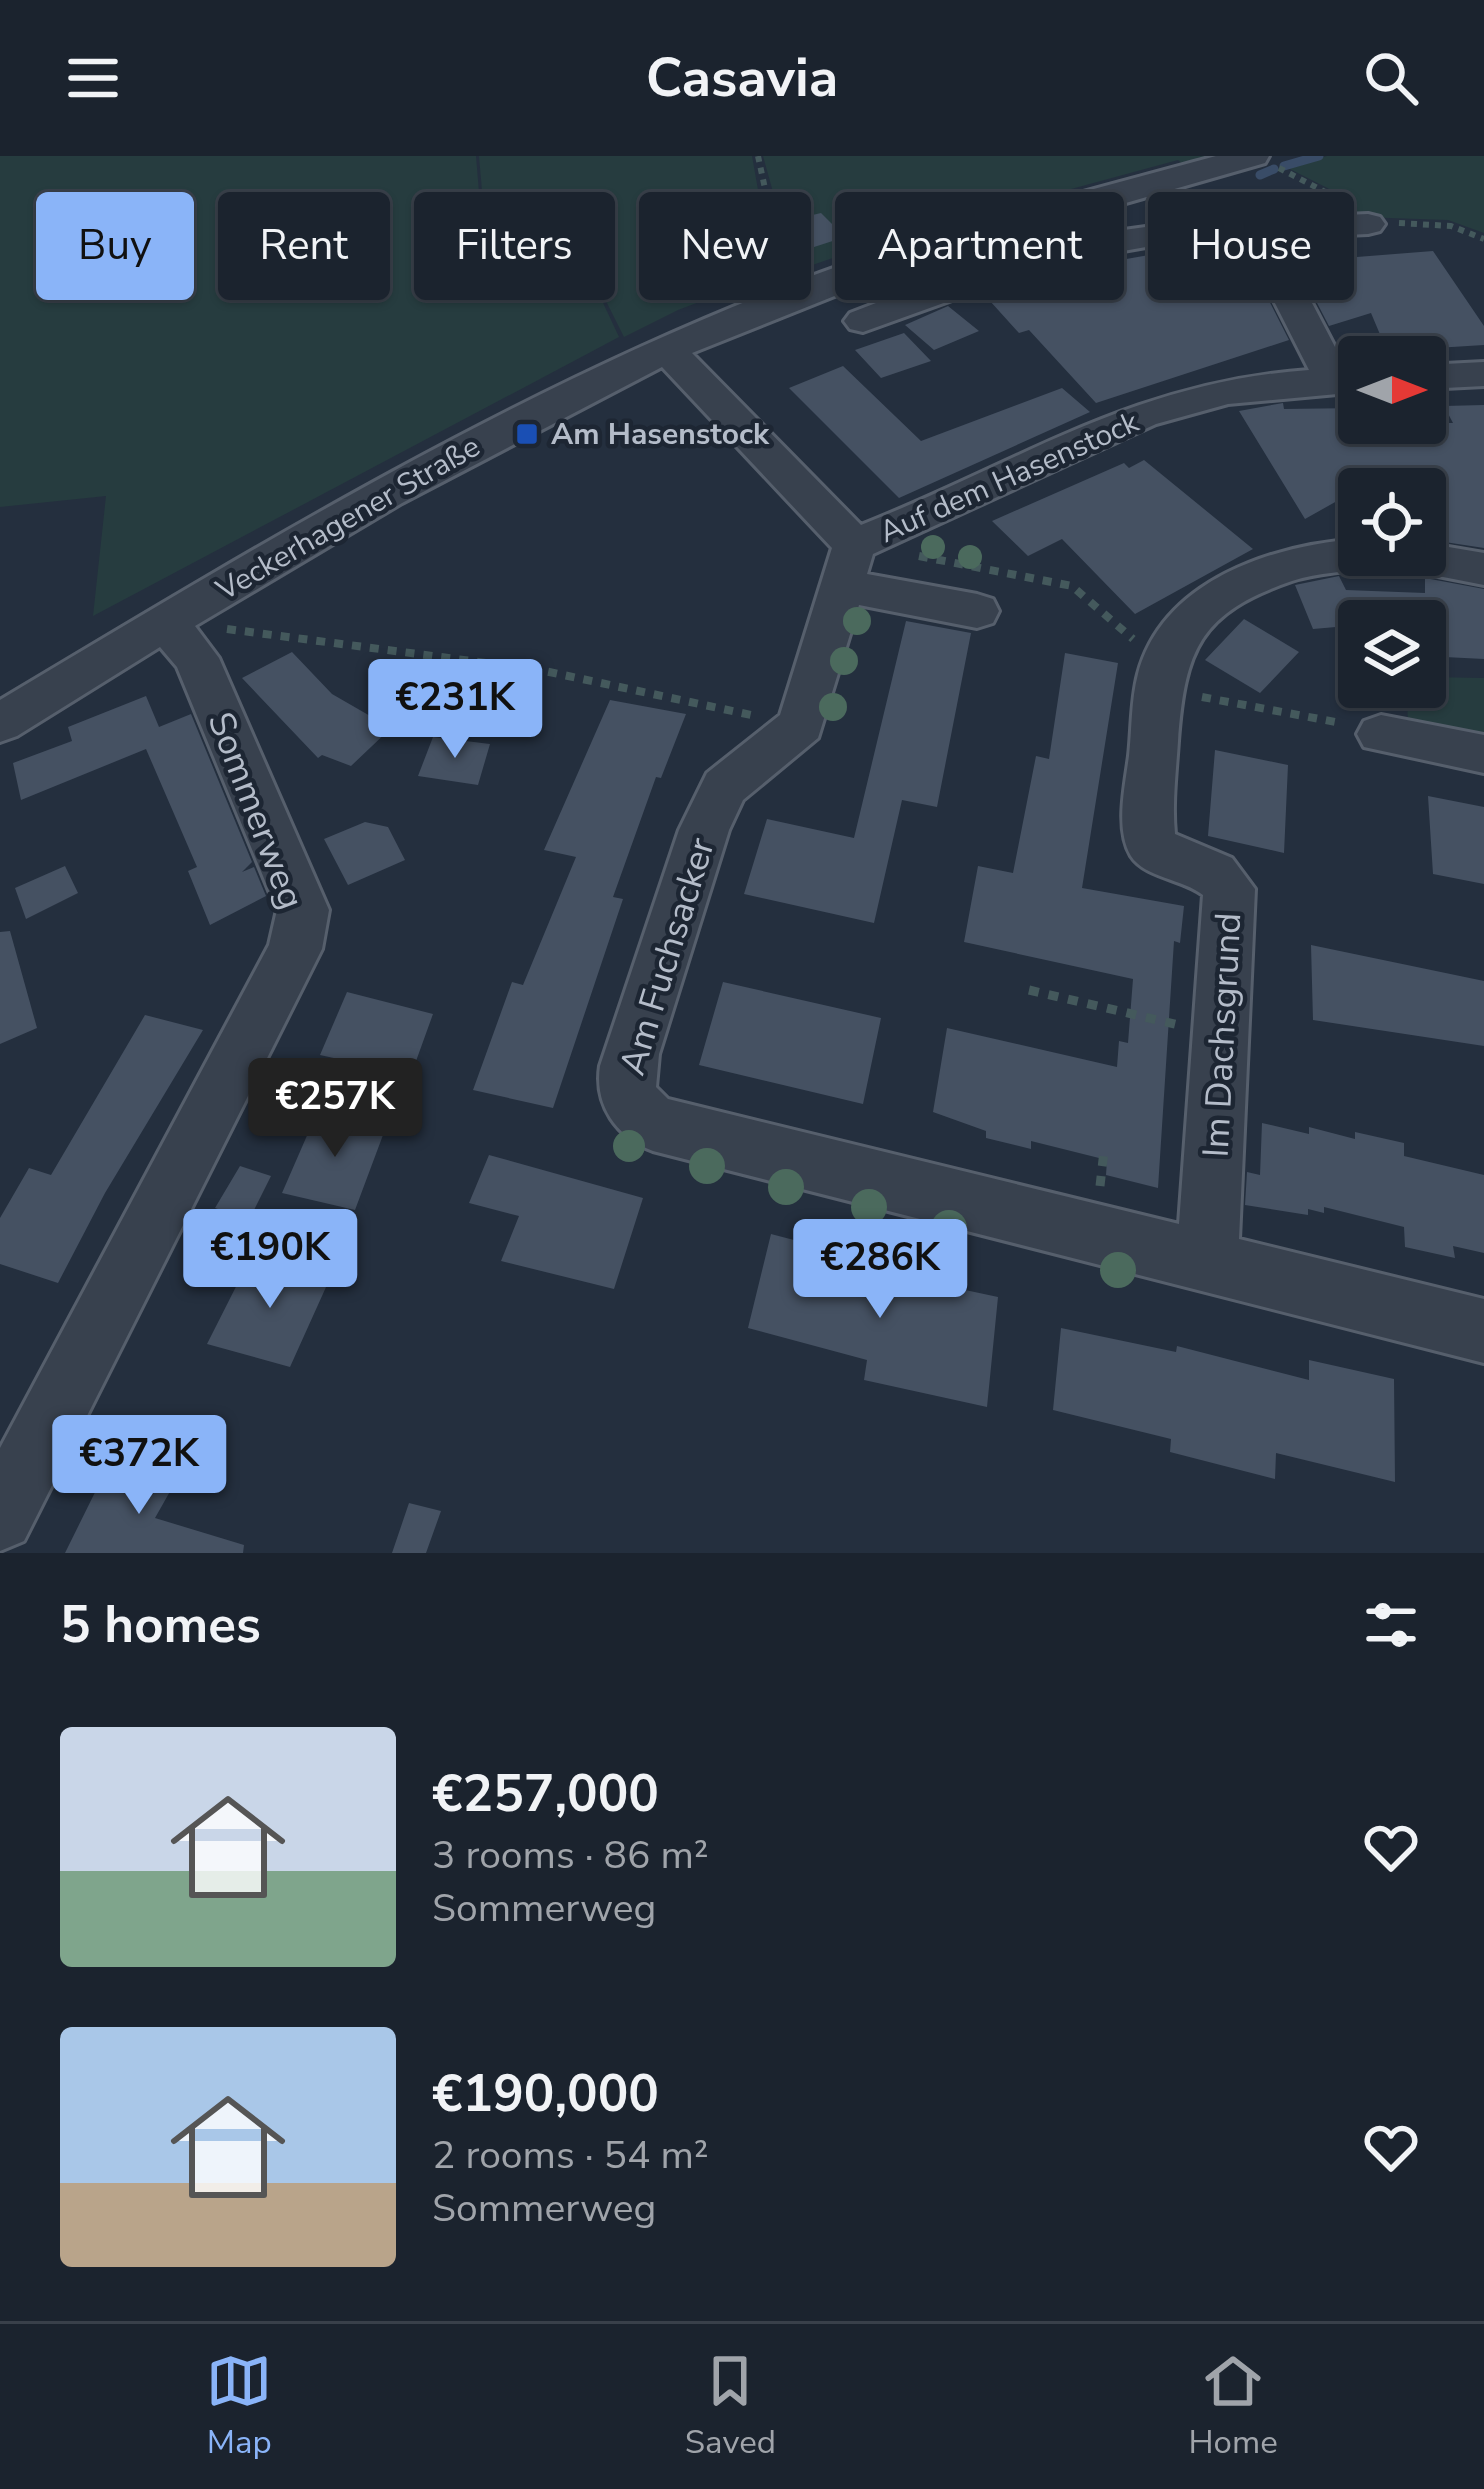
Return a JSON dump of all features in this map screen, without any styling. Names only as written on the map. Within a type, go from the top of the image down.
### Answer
[{"type":"street","name":"Veckerhagener Straße","points":[[811,289],[890,260],[1262,159]]},
{"type":"street","points":[[1354,225],[1367,224]]},
{"type":"street","points":[[863,320],[989,270],[1068,249],[1148,236]]},
{"type":"street","name":"Veckerhagener Straße","points":[[0,723],[165,622],[539,410],[782,300]]},
{"type":"street","points":[[1298,300],[1338,366]]},
{"type":"street","name":"Auf dem Hasenstock","points":[[668,350],[860,555],[1126,422],[1186,400],[1250,388],[1338,382]]},
{"type":"street","points":[[1446,376],[1484,374]]},
{"type":"street","name":"Im Dachsgrund","points":[[1208,1260],[1229,889],[1221,876],[1169,859],[1152,847],[1148,828],[1161,677],[1185,628],[1213,603],[1274,568],[1321,554],[1338,554]]},
{"type":"street","points":[[801,725],[860,555],[976,611]]},
{"type":"street","points":[[1446,563],[1484,569]]},
{"type":"street","name":"Sommerweg","points":[[0,1517],[295,949],[303,910],[196,658],[165,622]]},
{"type":"street","name":"Am Fuchsacker","points":[[801,725],[724,788],[704,830],[631,1054],[623,1088],[630,1106],[653,1124],[1484,1330]]},
{"type":"street","points":[[1381,734],[1484,754]]},
{"type":"path","points":[[758,156],[766,192]]},
{"type":"path","points":[[1262,159],[1326,192]]},
{"type":"path","points":[[1367,224],[1425,222],[1484,238]]},
{"type":"path","points":[[860,555],[914,556],[1072,586],[1161,677],[1381,734]]},
{"type":"path","points":[[226,629],[540,670],[801,725]]},
{"type":"path","points":[[1029,990],[1221,1035]]},
{"type":"path","points":[[1099,1199],[1104,1150]]},
{"type":"green space","points":[[0,156],[476,156],[479,192],[414,192],[414,300],[602,300],[619,337],[93,616],[106,496],[0,507]]},
{"type":"green space","points":[[479,156],[752,156],[758,192],[639,192],[639,300],[704,300],[624,337],[606,300],[615,300],[615,192],[482,191]]},
{"type":"green space","points":[[763,156],[1216,156],[1185,166],[1178,160],[1060,192],[835,192],[835,257],[811,266],[811,192],[773,192]]},
{"type":"green space","points":[[1327,156],[1484,156],[1484,233],[1448,220],[1354,217],[1354,192],[1335,192],[1286,167]]},
{"type":"green space","points":[[1446,677],[1484,678],[1484,746],[1408,732],[1407,708],[1446,708]]},
{"type":"building","points":[[821,213],[835,227],[835,240],[811,248],[811,215]]},
{"type":"building","points":[[1433,251],[1484,326],[1484,345],[1446,347],[1446,336],[1381,336],[1371,313],[1329,326],[1315,300],[1354,300],[1354,257]]},
{"type":"building","points":[[1148,255],[1148,300],[1269,300],[1289,340],[1096,403],[1029,330],[1019,333],[990,301],[1124,300],[1124,259]]},
{"type":"building","points":[[948,306],[979,331],[934,350],[905,325]]},
{"type":"building","points":[[904,333],[931,361],[881,378],[855,350]]},
{"type":"building","points":[[843,366],[921,441],[1062,388],[1090,412],[899,498],[789,388]]},
{"type":"building","points":[[1283,403],[1284,409],[1338,408],[1338,444],[1446,444],[1446,423],[1453,423],[1446,406],[1484,405],[1484,548],[1446,542],[1446,468],[1338,468],[1338,500],[1305,519],[1239,411]]},
{"type":"building","points":[[1144,460],[1253,549],[1135,614],[1062,539],[1028,556],[992,521],[1124,463],[1129,468]]},
{"type":"building","points":[[1339,576],[1346,590],[1425,593],[1425,578],[1484,589],[1484,659],[1446,657],[1446,600],[1338,600],[1338,627],[1313,629],[1295,585]]},
{"type":"building","points":[[1244,619],[1299,652],[1260,693],[1205,660]]},
{"type":"building","points":[[906,621],[971,633],[937,807],[902,800],[874,923],[744,894],[767,819],[854,838]]},
{"type":"building","points":[[292,652],[332,694],[391,728],[351,766],[322,755],[318,758],[242,678]]},
{"type":"building","points":[[1065,653],[1118,663],[1082,888],[1184,906],[1180,943],[1174,941],[1158,1188],[1106,1175],[1107,1160],[1031,1141],[1031,1149],[986,1138],[986,1131],[933,1112],[947,1028],[1117,1067],[1119,1041],[1128,1043],[1133,979],[964,942],[978,866],[1013,873],[1036,756],[1049,759]]},
{"type":"building","points":[[146,696],[159,727],[191,714],[252,862],[242,872],[254,867],[266,896],[210,925],[188,871],[197,867],[146,749],[21,800],[13,763],[72,741],[68,727]]},
{"type":"building","points":[[610,700],[686,714],[661,778],[656,777],[613,897],[623,899],[553,1108],[473,1090],[512,982],[523,985],[576,857],[544,850]]},
{"type":"building","points":[[433,737],[490,744],[478,785],[418,776]]},
{"type":"building","points":[[1215,750],[1288,765],[1284,853],[1208,836]]},
{"type":"building","points":[[1428,796],[1484,807],[1484,884],[1433,874]]},
{"type":"building","points":[[365,822],[388,827],[405,860],[348,885],[324,839]]},
{"type":"building","points":[[65,866],[78,893],[26,919],[15,888]]},
{"type":"building","points":[[10,931],[37,1028],[0,1044],[0,932]]},
{"type":"building","points":[[1311,945],[1484,981],[1484,1046],[1313,1020]]},
{"type":"building","points":[[723,982],[881,1018],[863,1104],[699,1065]]},
{"type":"building","points":[[347,992],[433,1014],[411,1075],[320,1055]]},
{"type":"building","points":[[145,1015],[203,1030],[105,1193],[58,1283],[0,1264],[0,1218],[29,1168],[51,1175]]},
{"type":"building","points":[[319,1108],[386,1127],[355,1210],[282,1193]]},
{"type":"building","points":[[1262,1123],[1309,1134],[1309,1127],[1355,1139],[1355,1132],[1404,1143],[1404,1156],[1484,1175],[1484,1253],[1453,1246],[1455,1258],[1405,1247],[1404,1227],[1324,1207],[1324,1213],[1308,1209],[1308,1215],[1245,1205],[1247,1172],[1260,1175]]},
{"type":"building","points":[[489,1155],[643,1198],[614,1289],[501,1261],[519,1216],[469,1203]]},
{"type":"building","points":[[240,1166],[271,1176],[249,1220],[215,1208]]},
{"type":"building","points":[[771,1234],[836,1251],[834,1262],[998,1297],[987,1407],[864,1380],[867,1360],[748,1328]]},
{"type":"building","points":[[252,1255],[331,1276],[290,1367],[207,1344]]},
{"type":"building","points":[[1061,1328],[1176,1352],[1177,1346],[1309,1380],[1309,1360],[1394,1379],[1395,1482],[1276,1453],[1275,1479],[1170,1452],[1171,1439],[1053,1410]]},
{"type":"building","points":[[112,1458],[144,1472],[148,1464],[181,1472],[155,1518],[244,1545],[243,1553],[65,1553]]},
{"type":"building","points":[[409,1503],[441,1511],[426,1553],[392,1553]]},
{"type":"waterway","points":[[1284,166],[1319,156]]},
{"type":"waterway","points":[[1260,175],[1274,169]]},
{"type":"place","name":"Am Hasenstock","points":[[527,434]]}]
